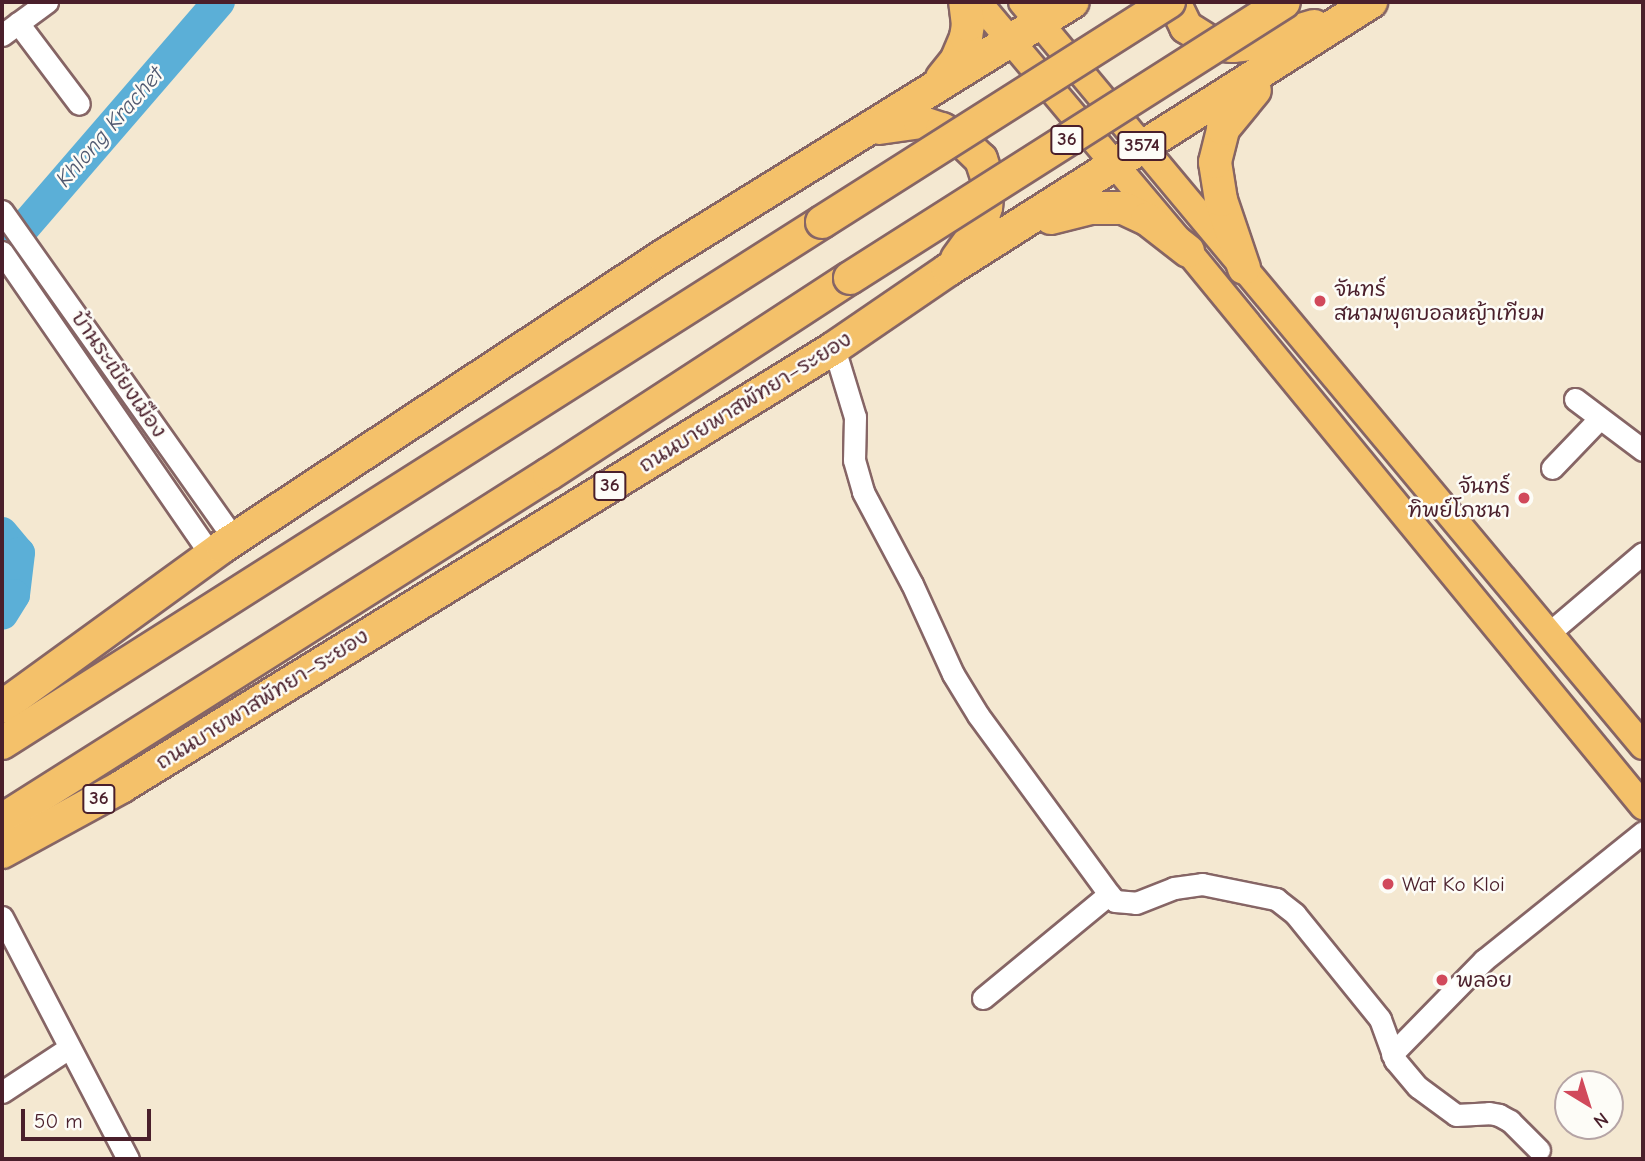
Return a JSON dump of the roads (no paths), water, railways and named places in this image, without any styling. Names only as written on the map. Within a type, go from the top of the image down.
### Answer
[{"type":"highway","points":[[937,85],[962,49],[968,25],[965,2]]},
{"type":"highway","points":[[2,707],[222,547],[663,256],[1010,41],[1031,12],[1073,2]]},
{"type":"highway","points":[[2,743],[1169,2]]},
{"type":"highway","points":[[1174,2],[1186,27],[1213,44],[1233,46],[1276,39],[1363,7]]},
{"type":"highway","name":"ถนนบายพาสพัทยา–ระยอง","points":[[2,820],[549,474],[850,278],[1284,2]]},
{"type":"highway","name":"ถนนบายพาสพัทยา–ระยอง","points":[[2,852],[121,787],[834,348],[948,270],[1024,225],[1363,7]]},
{"type":"highway","points":[[1244,268],[1216,179],[1216,147],[1234,112],[1294,53]]},
{"type":"highway","points":[[864,132],[920,122],[942,129],[960,139],[981,159],[988,181],[986,207],[980,227],[948,270]]},
{"type":"highway","points":[[1024,225],[1070,211],[1123,208],[1147,219],[1188,251]]},
{"type":"main road","name":"3574","points":[[978,2],[1188,251],[1643,806]]},
{"type":"main road","name":"3574","points":[[1031,12],[1643,746]]},
{"type":"street","points":[[47,2],[10,29],[79,104]]},
{"type":"street","name":"บ้านระเบียงเมือง","points":[[4,214],[69,303],[222,547]]},
{"type":"street","points":[[3,254],[24,241]]},
{"type":"street","name":"บ้านระเบียงเมือง","points":[[3,254],[222,547]]},
{"type":"street","points":[[49,318],[69,303]]},
{"type":"street","points":[[834,348],[855,417],[854,460],[863,492],[912,584],[953,674],[978,715],[1108,894],[1115,901],[1136,903],[1174,888],[1202,884],[1276,899],[1295,914],[1380,1019],[1392,1054],[1418,1087],[1456,1115],[1489,1112],[1499,1115],[1510,1121],[1539,1150]]},
{"type":"street","points":[[1574,399],[1643,450]]},
{"type":"street","points":[[1552,468],[1600,418]]},
{"type":"street","points":[[1549,633],[1643,553]]},
{"type":"street","points":[[1392,1054],[1483,960],[1643,832]]},
{"type":"street","points":[[983,998],[1108,894]]},
{"type":"street","points":[[2,917],[128,1159]]},
{"type":"street","points":[[2,1091],[69,1048]]},
{"type":"waterway","name":"Khlong Krachet","points":[[2,253],[219,2]]},
{"type":"waterway","name":"Khlong Krachet","points":[[2,533],[19,553],[14,595],[2,614]]},
{"type":"place","name":"จันทร์ สนามพุตบอลหญ้าเทียม","points":[[1320,301]]},
{"type":"place","name":"จันทร์ ทิพย์โภชนา","points":[[1524,498]]},
{"type":"place","name":"Wat Ko Kloi","points":[[1388,884]]},
{"type":"place","name":"พลอย","points":[[1442,980]]}]
